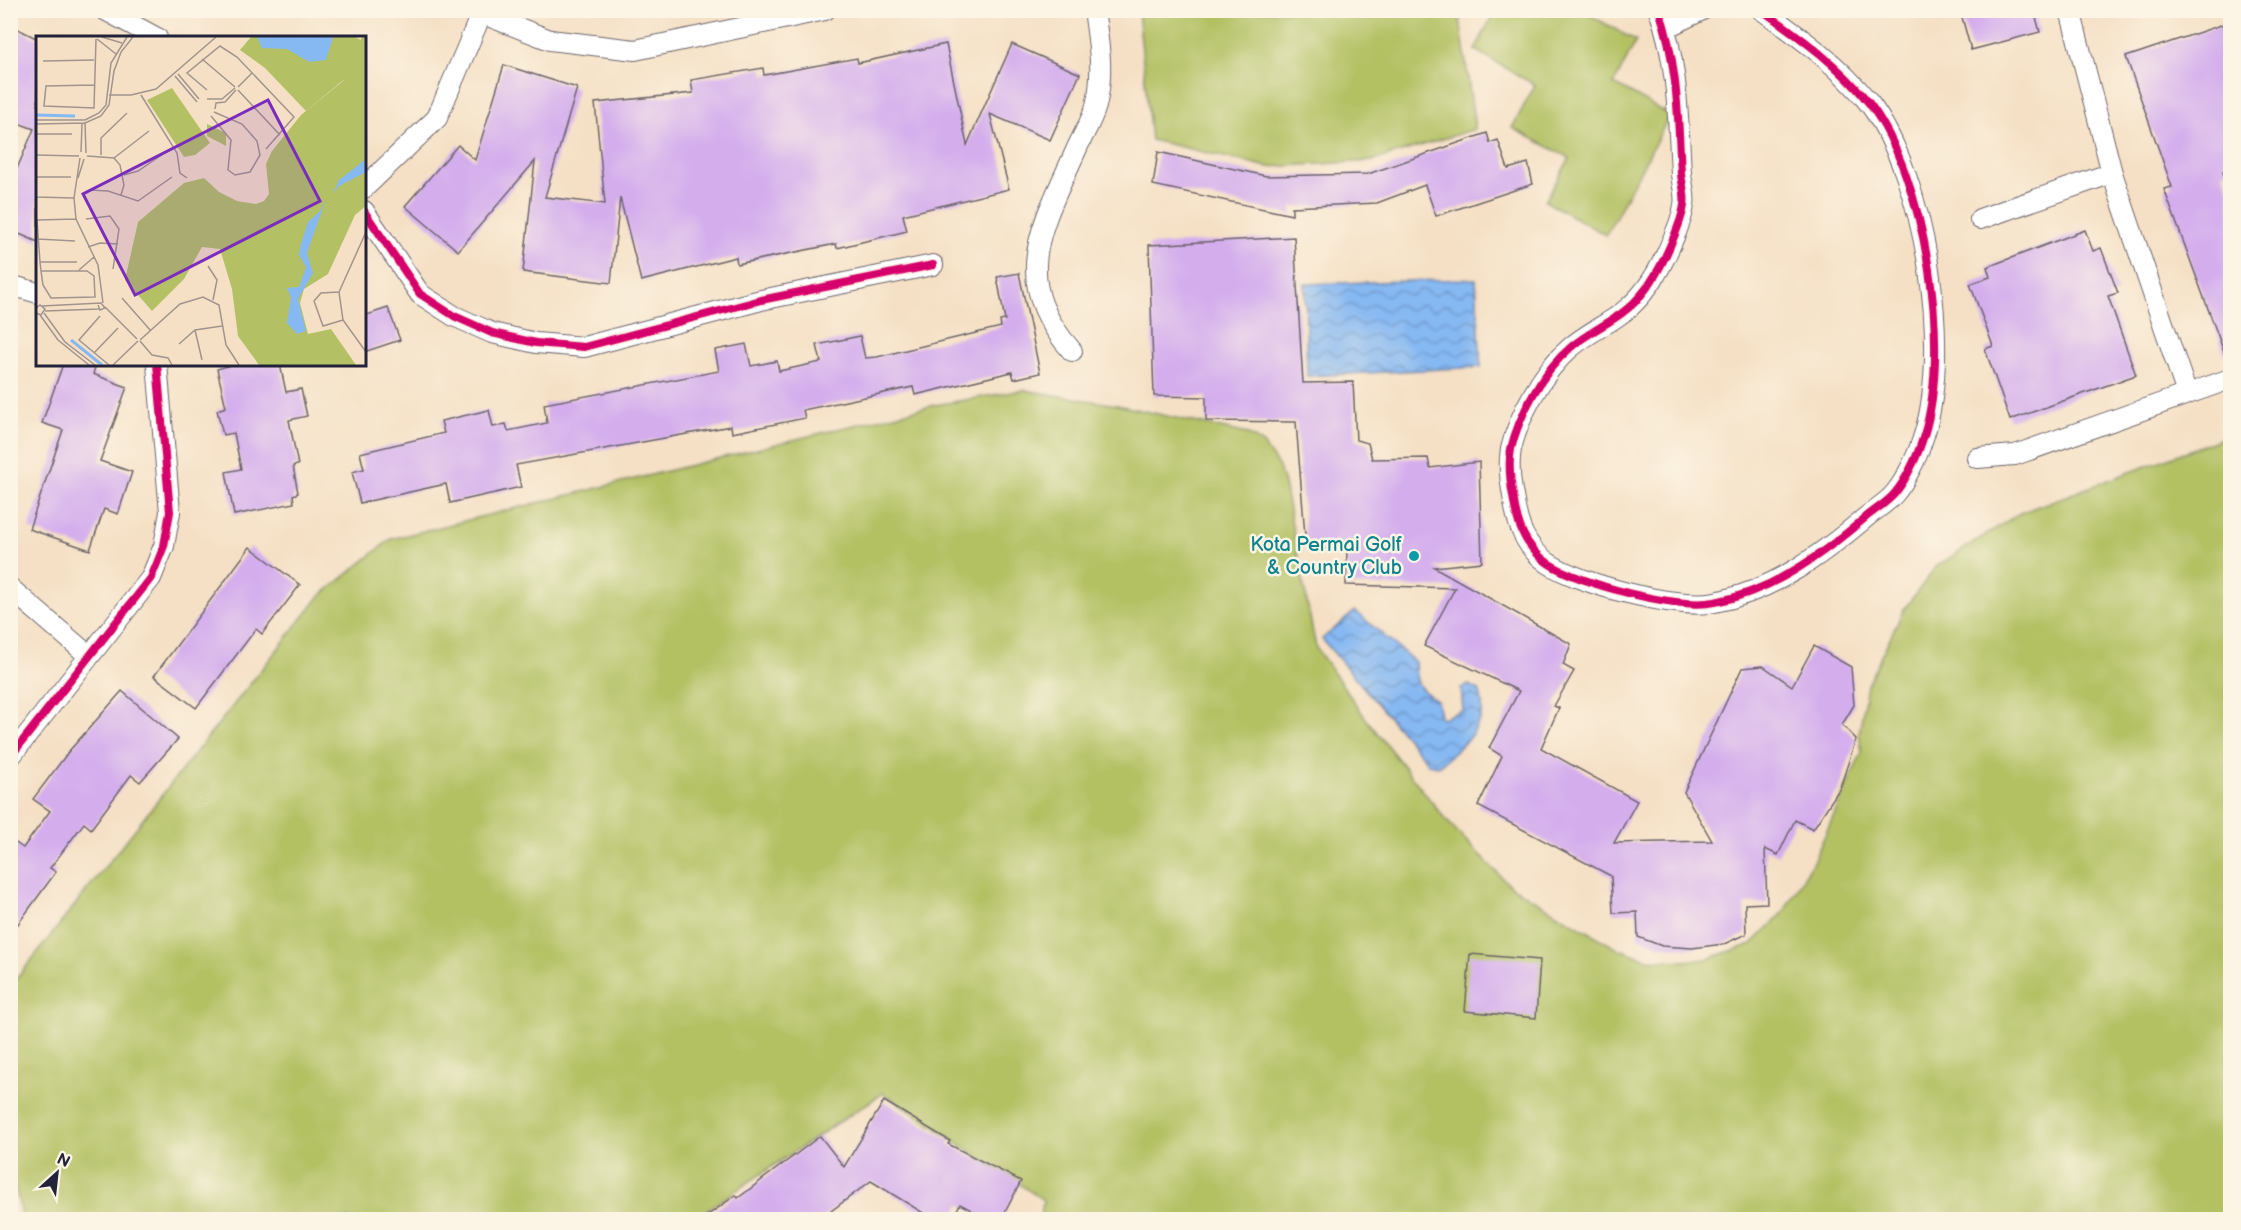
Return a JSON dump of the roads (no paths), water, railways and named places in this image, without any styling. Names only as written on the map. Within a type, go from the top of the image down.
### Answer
[{"type":"street","points":[[105,10],[153,36]]},
{"type":"street","points":[[366,186],[437,118],[483,12],[550,40],[635,50],[825,10]]},
{"type":"street","points":[[1072,351],[1052,327],[1042,310],[1035,267],[1042,231],[1054,199],[1096,108],[1102,63],[1094,10]]},
{"type":"street","points":[[1702,10],[1662,19],[1680,112],[1684,205],[1665,256],[1642,294],[1624,312],[1568,348],[1543,381],[1520,423],[1511,450],[1509,475],[1522,536],[1532,549],[1551,565],[1596,584],[1634,595],[1713,603],[1778,580],[1804,567],[1896,493],[1921,444],[1932,395],[1935,338],[1929,277],[1913,192],[1898,155],[1871,105],[1840,71],[1809,43],[1762,10]]},
{"type":"street","points":[[2070,10],[2112,173],[2187,394]]},
{"type":"street","points":[[1980,219],[2112,173]]},
{"type":"street","points":[[366,214],[420,294],[454,316],[492,333],[536,343],[584,347],[761,300],[933,265]]},
{"type":"street","points":[[10,285],[36,292]]},
{"type":"street","points":[[10,757],[88,655],[151,578],[164,546],[171,512],[157,366]]},
{"type":"street","points":[[1977,458],[2014,455],[2230,379]]},
{"type":"street","points":[[10,588],[88,655]]},
{"type":"water","points":[[1476,279],[1481,367],[1307,376],[1305,284]]},
{"type":"water","points":[[1355,611],[1415,662],[1419,686],[1437,701],[1440,716],[1443,718],[1463,710],[1461,688],[1469,685],[1479,690],[1482,702],[1478,724],[1465,742],[1438,766],[1429,764],[1322,639]]},
{"type":"place","name":"Kota Permai Golf & Country Club","points":[[1414,556]]}]
